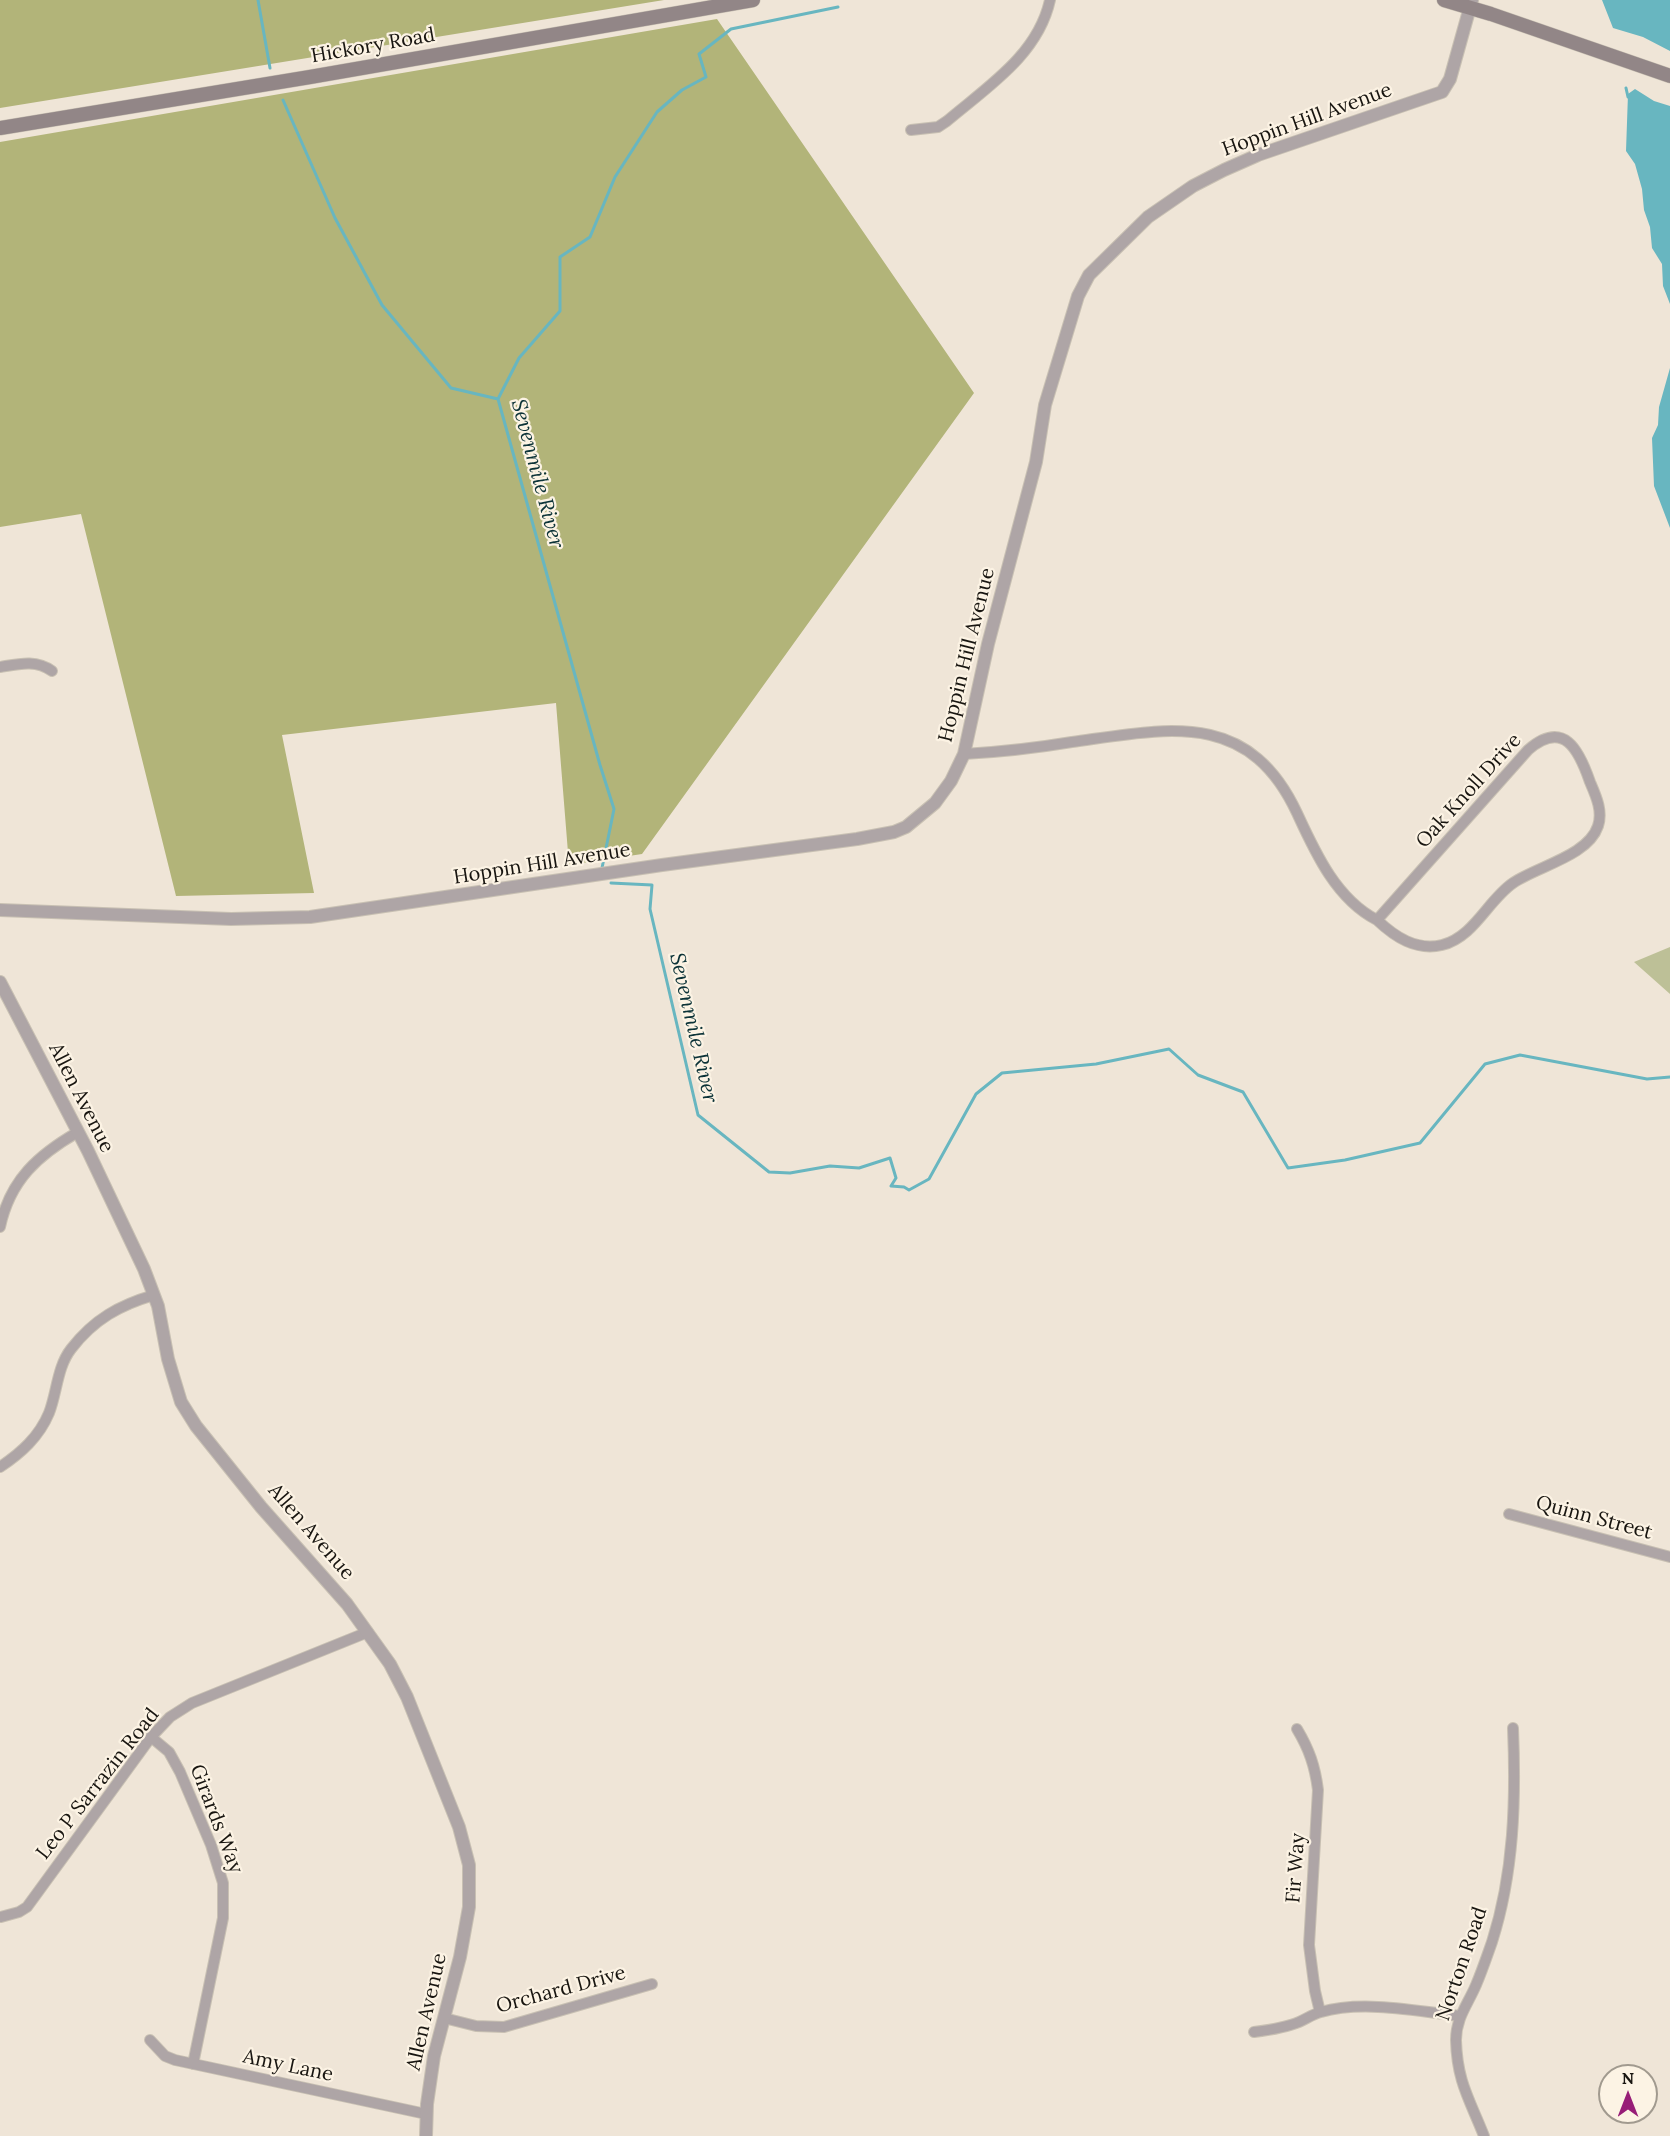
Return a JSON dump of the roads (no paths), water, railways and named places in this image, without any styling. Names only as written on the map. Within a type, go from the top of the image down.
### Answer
[{"type":"main road","name":"Hickory Road","points":[[0,128],[753,0]]},
{"type":"main road","points":[[1444,0],[1471,3],[1670,76]]},
{"type":"street","points":[[911,130],[938,127],[1017,61],[1040,28],[1050,0]]},
{"type":"street","name":"Hoppin Hill Avenue","points":[[0,910],[220,919],[310,917],[863,838],[894,832],[906,827],[935,803],[951,781],[964,754],[988,644],[1036,462],[1045,405],[1078,296],[1089,275],[1148,217],[1193,186],[1258,155],[1442,92],[1450,79],[1471,3]]},
{"type":"street","points":[[0,668],[33,663],[44,665],[52,671]]},
{"type":"street","name":"Oak Knoll Drive","points":[[964,754],[1008,752],[1159,730],[1216,735],[1258,757],[1279,782],[1293,804],[1317,856],[1330,876],[1351,900],[1399,939],[1419,945],[1440,945],[1450,942],[1467,930],[1511,884],[1570,854],[1588,842],[1599,824],[1600,810],[1576,748],[1566,740],[1557,738],[1547,738],[1536,742],[1377,920]]},
{"type":"street","name":"Allen Avenue","points":[[0,982],[78,1132],[144,1269],[161,1319],[165,1348],[181,1402],[261,1507],[326,1579],[368,1632],[403,1688],[459,1827],[468,1858],[469,1907],[460,1957],[434,2056],[426,2114],[426,2136]]},
{"type":"street","points":[[0,1227],[12,1194],[28,1169],[45,1152],[78,1132]]},
{"type":"street","points":[[0,1467],[16,1456],[38,1435],[49,1413],[58,1378],[70,1350],[97,1322],[125,1304],[154,1295]]},
{"type":"street","name":"Quinn Street","points":[[1509,1514],[1670,1557]]},
{"type":"street","name":"Leo P Sarrazin Road","points":[[1,1917],[27,1907],[151,1737],[170,1717],[192,1703],[368,1632]]},
{"type":"street","name":"Norton Road","points":[[1484,2136],[1465,2095],[1459,2072],[1456,2038],[1460,2016],[1475,1986],[1502,1908],[1514,1826],[1513,1728]]},
{"type":"street","name":"Fir Way","points":[[1297,1729],[1312,1756],[1318,1790],[1310,1945],[1315,1991],[1320,2012]]},
{"type":"street","name":"Girards Way","points":[[151,1737],[169,1752],[180,1772],[211,1845],[222,1883],[223,1918],[193,2064]]},
{"type":"street","name":"Orchard Drive","points":[[444,2018],[476,2026],[504,2027],[652,1984]]},
{"type":"street","points":[[1254,2032],[1276,2030],[1320,2012],[1356,2007],[1408,2008],[1460,2016]]},
{"type":"street","name":"Amy Lane","points":[[150,2040],[165,2056],[193,2064],[426,2114]]},
{"type":"water","points":[[1602,0],[1670,0],[1670,51],[1643,37],[1613,28]]},
{"type":"water","points":[[1635,89],[1654,101],[1670,106],[1670,304],[1663,286],[1662,264],[1652,248],[1650,227],[1644,210],[1642,189],[1635,164],[1626,151],[1628,94]]},
{"type":"water","points":[[1670,368],[1670,528],[1654,486],[1652,438],[1658,425],[1659,407]]},
{"type":"waterway","points":[[258,0],[270,68]]},
{"type":"waterway","name":"Sevenmile River","points":[[602,868],[614,809],[498,399],[519,358],[560,311],[560,257],[590,237],[615,177],[657,112],[682,90],[706,77],[699,54],[731,29],[838,7]]},
{"type":"waterway","points":[[1626,88],[1628,97]]},
{"type":"waterway","points":[[283,100],[335,218],[382,305],[451,388],[498,399]]},
{"type":"waterway","name":"Sevenmile River","points":[[611,883],[652,885],[650,909],[698,1115],[769,1172],[790,1173],[830,1166],[859,1168],[890,1158],[896,1178],[891,1186],[904,1187],[909,1190],[929,1179],[976,1094],[1002,1073],[1096,1064],[1169,1049],[1198,1075],[1243,1092],[1288,1168],[1345,1160],[1420,1143],[1485,1064],[1520,1055],[1647,1079],[1670,1077]]}]
